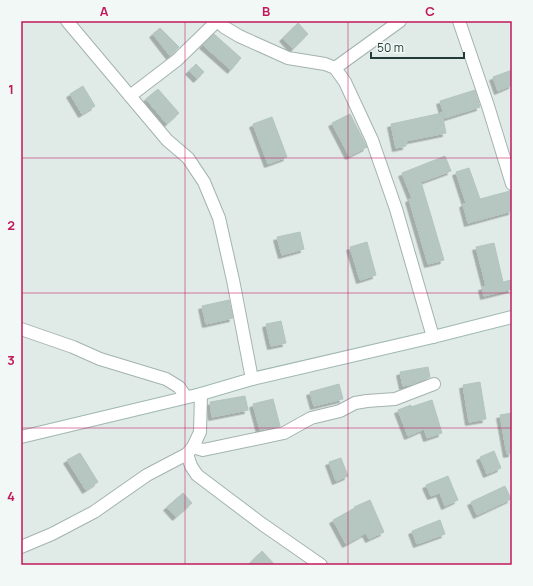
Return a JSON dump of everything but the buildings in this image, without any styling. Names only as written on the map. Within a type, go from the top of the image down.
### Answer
[{"type":"street","points":[[67,21],[167,140],[188,158],[204,182],[219,218],[233,280],[252,379]]},
{"type":"street","points":[[130,96],[177,60],[217,21],[238,36],[288,58],[325,64],[335,68],[345,82],[372,140],[396,209],[433,337]]},
{"type":"street","points":[[335,68],[400,21]]},
{"type":"street","points":[[460,21],[512,184]]},
{"type":"street","points":[[21,437],[202,394],[252,379],[512,318]]},
{"type":"street","points":[[21,328],[73,347],[100,359],[166,379],[179,388],[186,397]]},
{"type":"street","points":[[21,547],[52,534],[94,512],[147,475],[190,451],[203,450],[284,433],[311,418],[340,411],[354,404],[367,401],[395,399],[434,384]]},
{"type":"street","points":[[202,394],[200,432],[190,451],[191,466],[197,475],[262,524],[321,565]]}]
